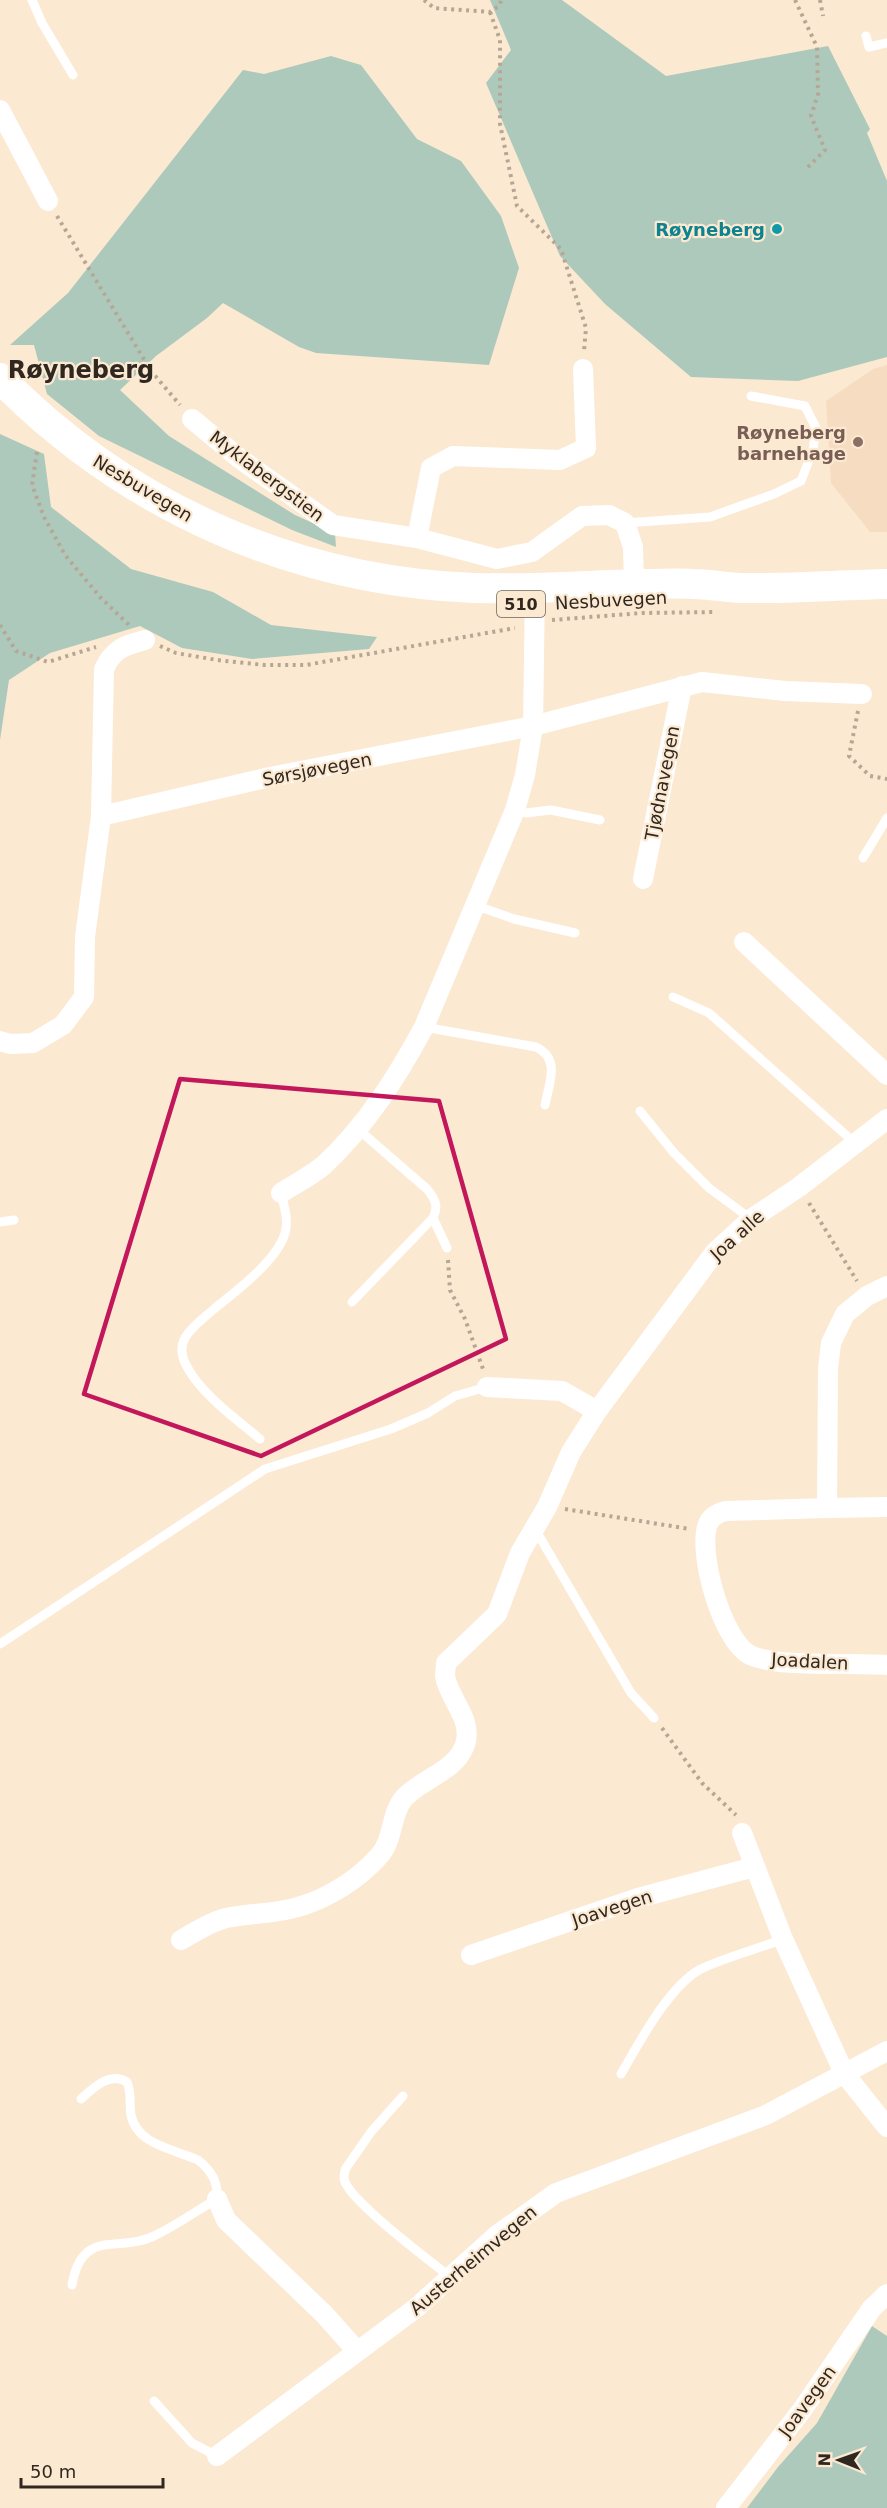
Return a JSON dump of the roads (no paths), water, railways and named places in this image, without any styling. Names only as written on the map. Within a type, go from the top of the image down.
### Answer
[{"type":"main road","name":"Nesbuvegen","points":[[0,378],[82,451],[156,500],[189,518],[248,543],[308,563],[424,584],[473,588],[535,606],[693,595],[732,600],[887,584]]},
{"type":"main road","name":"Nesbuvegen","points":[[535,606],[634,584],[693,584],[732,600]]},
{"type":"street","points":[[0,110],[48,201]]},
{"type":"street","points":[[417,538],[431,468],[453,456],[561,460],[586,448],[583,369]]},
{"type":"street","name":"Myklabergstien","points":[[192,419],[239,459],[333,525],[417,538],[497,559],[532,552],[582,516],[609,515],[625,523]]},
{"type":"street","points":[[625,523],[633,548],[634,584]]},
{"type":"street","points":[[281,1193],[322,1167],[359,1130],[405,1061],[424,1027],[514,810],[525,776],[533,726],[535,606]]},
{"type":"street","points":[[0,1041],[10,1044],[33,1043],[63,1025],[84,997],[85,937],[101,816],[104,669],[109,657],[123,645],[145,640]]},
{"type":"street","points":[[533,726],[702,682],[785,691],[862,694]]},
{"type":"street","name":"Tjødnavegen","points":[[643,879],[682,686]]},
{"type":"street","name":"Sørsjøvegen","points":[[101,816],[270,777],[533,726]]},
{"type":"street","points":[[744,942],[887,1075]]},
{"type":"street","name":"Joa alle","points":[[181,1940],[225,1918],[299,1907],[333,1892],[379,1856],[390,1839],[401,1800],[414,1788],[450,1765],[461,1753],[466,1740],[466,1723],[445,1676],[446,1663],[497,1614],[520,1554],[547,1507],[571,1452],[597,1411],[715,1252],[751,1219],[799,1187],[887,1119]]},
{"type":"street","points":[[886,1507],[827,1508],[828,1369],[831,1343],[845,1314],[867,1296],[887,1286]]},
{"type":"street","points":[[487,1387],[562,1391],[597,1411]]},
{"type":"street","name":"Joadalen","points":[[827,1508],[726,1511],[716,1514],[709,1522],[706,1533],[706,1555],[714,1592],[728,1628],[742,1650],[751,1655],[774,1661],[887,1665]]},
{"type":"street","points":[[742,1833],[783,1939],[844,2073],[887,2127]]},
{"type":"street","name":"Joavegen","points":[[471,1955],[638,1898],[754,1867]]},
{"type":"street","name":"Austerheimvegen","points":[[217,2456],[416,2308],[497,2235],[556,2193],[766,2115],[887,2051]]},
{"type":"street","points":[[216,2199],[226,2220],[324,2314],[357,2351]]},
{"type":"street","name":"Joavegen","points":[[726,2508],[802,2410],[872,2308],[887,2294]]},
{"type":"lane","points":[[32,0],[42,23],[73,75]]},
{"type":"lane","points":[[866,36],[868,46],[887,43]]},
{"type":"lane","points":[[625,523],[710,517],[774,494],[801,481],[813,450],[816,428],[805,406],[751,396]]},
{"type":"lane","points":[[514,810],[526,813],[550,810],[600,820]]},
{"type":"lane","points":[[863,858],[887,818]]},
{"type":"lane","points":[[474,905],[514,919],[574,933]]},
{"type":"lane","points":[[673,997],[709,1013],[732,1031],[816,1110],[856,1144]]},
{"type":"lane","points":[[424,1027],[536,1047],[545,1051],[551,1064],[545,1105]]},
{"type":"lane","points":[[640,1111],[674,1153],[709,1188],[751,1219]]},
{"type":"lane","points":[[352,1302],[433,1218],[436,1205],[427,1189],[359,1130]]},
{"type":"lane","points":[[260,1439],[222,1406],[190,1371],[183,1358],[182,1344],[204,1317],[267,1261],[282,1241],[287,1220],[281,1193]]},
{"type":"lane","points":[[433,1218],[447,1248]]},
{"type":"lane","points":[[0,1222],[14,1220]]},
{"type":"lane","points":[[0,1644],[265,1469],[391,1429],[428,1413],[455,1396],[487,1387]]},
{"type":"lane","points":[[535,1529],[631,1694],[654,1718]]},
{"type":"lane","points":[[621,2074],[654,2020],[686,1981],[700,1970],[783,1939]]},
{"type":"lane","points":[[72,2284],[84,2256],[94,2248],[105,2244],[148,2239],[216,2199],[216,2181],[206,2166],[190,2156],[151,2141],[138,2131],[131,2114],[131,2096],[127,2082],[114,2078],[106,2080],[81,2099]]},
{"type":"lane","points":[[403,2096],[358,2150],[344,2174],[345,2182],[368,2208],[450,2277]]},
{"type":"lane","points":[[154,2401],[192,2443],[217,2456]]},
{"type":"place","name":"Røyneberg","points":[[777,229]]},
{"type":"place","name":"Røyneberg barnehage","points":[[858,442]]},
{"type":"district","name":"Røyneberg","points":[[81,370]]}]
